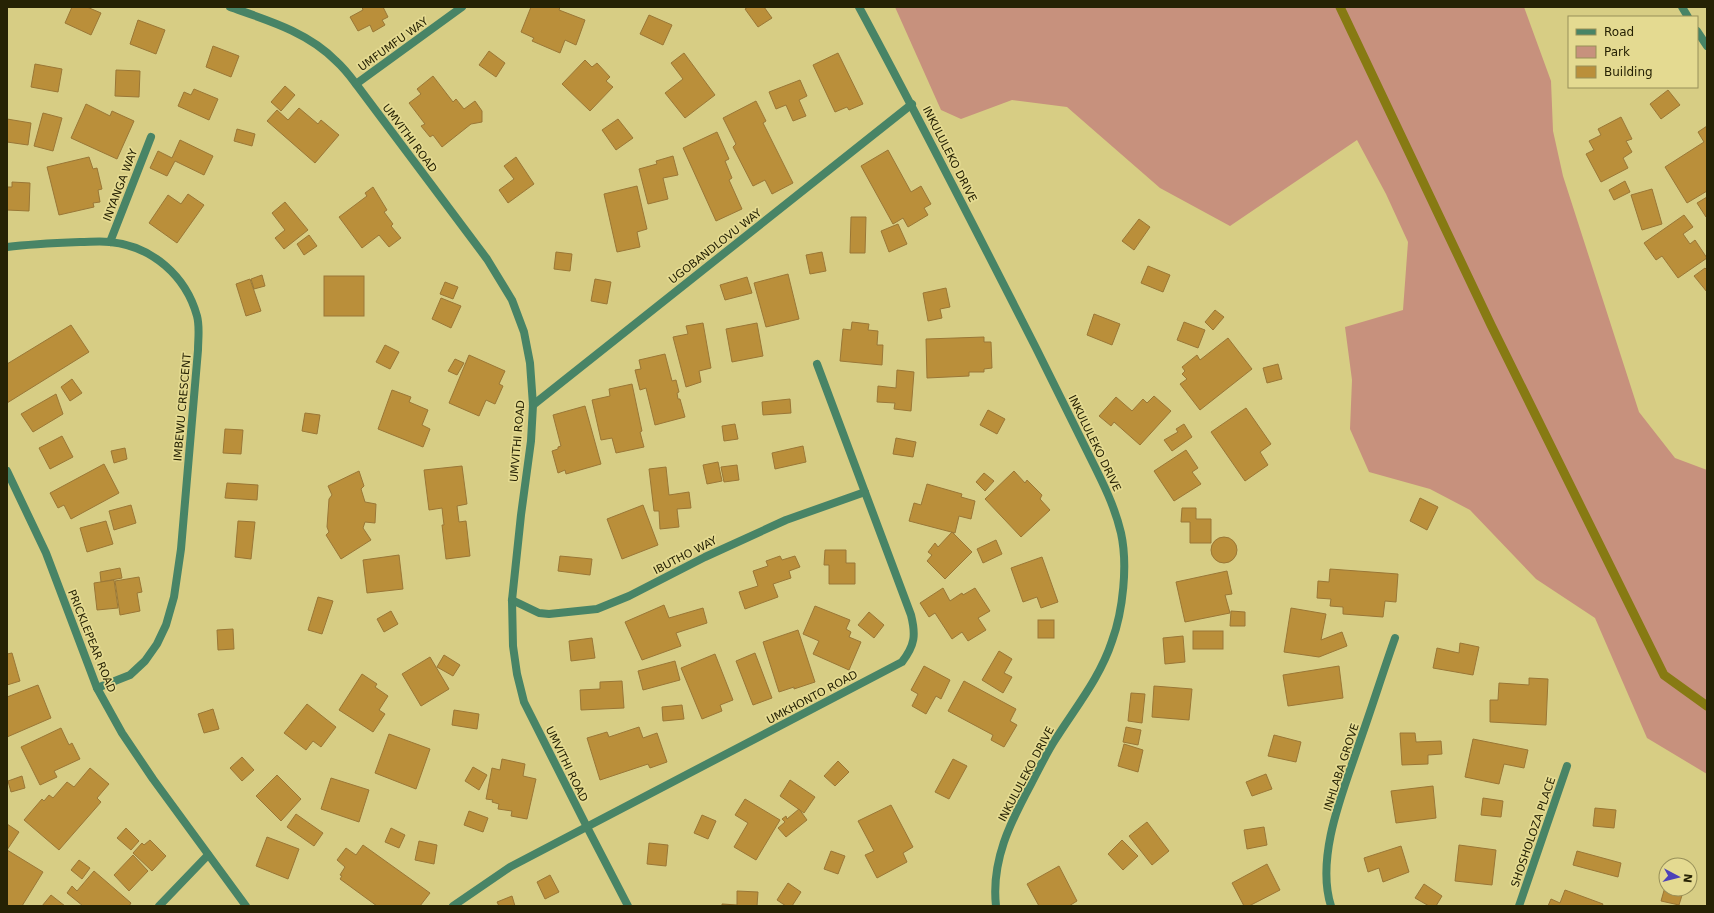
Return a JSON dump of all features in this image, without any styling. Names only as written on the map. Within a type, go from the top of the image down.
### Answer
[{"type":"street","name":"UMVITHI ROAD","points":[[230,7],[274,23],[305,37],[336,60],[356,84],[487,259],[512,300],[524,332],[530,363],[533,405],[531,440],[512,600],[513,646],[517,674],[524,702],[628,906]]},
{"type":"street","name":"UMFUMFU WAY","points":[[356,84],[462,7]]},
{"type":"street","name":"INKULULEKO DRIVE","points":[[859,7],[912,104],[1080,436],[1112,503],[1121,534],[1124,555],[1123,583],[1119,614],[1113,640],[1093,683],[1053,742],[1017,810],[998,859],[995,876],[996,906]]},
{"type":"street","points":[[1682,7],[1687,16]]},
{"type":"street","points":[[1698,32],[1707,46]]},
{"type":"street","name":"UGOBANDLOVU WAY","points":[[533,405],[912,104]]},
{"type":"street","name":"INYANGA WAY","points":[[110,242],[151,137]]},
{"type":"street","name":"IMBEWU CRESCENT","points":[[7,247],[35,243],[110,242],[136,248],[151,255],[173,272],[190,299],[197,317],[199,331],[181,549],[174,597],[166,625],[157,644],[145,661],[130,675],[97,688]]},
{"type":"street","name":"UMKHONTO ROAD","points":[[453,906],[510,867],[902,662],[912,647],[915,630],[911,615],[817,364]]},
{"type":"street","name":"PRICKLEPEAR ROAD","points":[[7,471],[46,553],[97,688],[122,733],[246,906]]},
{"type":"street","name":"IBUTHO WAY","points":[[512,600],[539,613],[549,614],[597,609],[630,596],[705,557],[786,520],[866,492]]},
{"type":"street","name":"INHLABA GROVE","points":[[1331,906],[1328,897],[1326,875],[1327,854],[1335,821],[1395,638]]},
{"type":"street","name":"SHOSHOLOZA PLACE","points":[[1519,906],[1567,766]]},
{"type":"street","points":[[159,906],[208,855]]},
{"type":"green space","points":[[895,7],[1524,7],[1551,81],[1553,131],[1563,176],[1639,412],[1675,458],[1707,470],[1707,774],[1647,738],[1595,618],[1536,579],[1470,510],[1430,489],[1369,472],[1350,429],[1352,380],[1345,327],[1403,310],[1408,242],[1386,194],[1357,140],[1230,226],[1160,188],[1067,107],[1012,100],[961,119],[941,110]]},
{"type":"building","points":[[72,7],[87,7],[101,13],[91,35],[65,23]]},
{"type":"building","points":[[362,7],[383,7],[388,17],[382,20],[385,25],[373,32],[370,25],[358,31],[350,17],[363,10]]},
{"type":"building","points":[[531,7],[560,7],[559,10],[585,20],[576,45],[565,40],[560,53],[532,41],[534,38],[521,32]]},
{"type":"building","points":[[748,7],[764,7],[772,18],[758,27],[745,9]]},
{"type":"building","points":[[649,15],[672,25],[663,45],[640,34]]},
{"type":"building","points":[[138,20],[165,30],[156,54],[130,44]]},
{"type":"building","points":[[213,46],[239,56],[231,77],[206,67]]},
{"type":"building","points":[[489,51],[505,63],[496,77],[479,65]]},
{"type":"building","points":[[684,53],[715,95],[685,118],[665,93],[683,79],[671,63]]},
{"type":"building","points":[[838,53],[863,104],[849,110],[847,107],[835,112],[813,65]]},
{"type":"building","points":[[585,60],[592,67],[597,63],[610,77],[606,81],[613,87],[590,111],[562,84]]},
{"type":"building","points":[[35,64],[62,69],[58,92],[31,87]]},
{"type":"building","points":[[116,70],[140,71],[139,97],[115,96]]},
{"type":"building","points":[[433,76],[453,102],[456,99],[464,109],[475,101],[482,111],[482,122],[471,124],[442,147],[433,135],[430,137],[421,126],[425,124],[409,103],[421,94],[417,89]]},
{"type":"building","points":[[800,80],[807,96],[799,100],[806,116],[793,121],[786,105],[776,109],[769,92]]},
{"type":"building","points":[[285,86],[295,95],[281,111],[271,102]]},
{"type":"building","points":[[194,89],[218,99],[209,120],[178,106],[184,92],[191,95]]},
{"type":"building","points":[[1668,90],[1680,105],[1661,119],[1650,104]]},
{"type":"building","points":[[756,101],[766,121],[763,123],[793,183],[772,194],[765,180],[753,186],[733,147],[736,144],[723,118]]},
{"type":"building","points":[[86,104],[110,116],[112,111],[134,121],[117,159],[71,138]]},
{"type":"building","points":[[299,108],[318,124],[321,120],[339,135],[315,163],[267,121],[277,110],[288,120]]},
{"type":"building","points":[[43,113],[62,118],[53,151],[34,146]]},
{"type":"building","points":[[1621,117],[1632,139],[1626,141],[1632,152],[1623,158],[1628,168],[1601,182],[1586,154],[1594,150],[1589,141],[1601,135],[1598,129]]},
{"type":"building","points":[[7,119],[31,123],[28,145],[7,142]]},
{"type":"building","points":[[618,119],[633,138],[616,150],[602,130]]},
{"type":"building","points":[[1707,126],[1707,191],[1687,203],[1665,167],[1704,142],[1698,132]]},
{"type":"building","points":[[237,129],[255,134],[252,146],[234,141]]},
{"type":"building","points":[[717,132],[729,159],[725,161],[732,178],[729,180],[742,209],[716,221],[683,148]]},
{"type":"building","points":[[180,140],[213,156],[204,175],[175,161],[167,176],[150,168],[158,151],[172,158]]},
{"type":"building","points":[[888,150],[911,192],[921,186],[931,204],[924,208],[928,215],[908,227],[903,218],[893,224],[861,166]]},
{"type":"building","points":[[673,156],[678,175],[663,178],[668,199],[648,204],[639,169],[657,164],[656,161]]},
{"type":"building","points":[[89,157],[93,169],[97,168],[102,189],[98,190],[100,202],[93,203],[94,207],[59,215],[47,167]]},
{"type":"building","points":[[516,157],[534,184],[508,203],[499,190],[514,179],[504,166]]},
{"type":"building","points":[[1625,181],[1630,192],[1614,200],[1609,190]]},
{"type":"building","points":[[12,182],[30,183],[29,211],[7,210],[7,187],[12,187]]},
{"type":"building","points":[[637,186],[647,229],[637,232],[640,247],[617,252],[604,194]]},
{"type":"building","points":[[373,187],[387,210],[384,212],[393,224],[391,226],[401,238],[389,247],[379,235],[362,248],[339,217],[367,196],[365,193]]},
{"type":"building","points":[[1652,189],[1662,224],[1642,230],[1631,195]]},
{"type":"building","points":[[188,194],[204,205],[177,243],[149,223],[168,195],[181,204]]},
{"type":"building","points":[[1707,197],[1707,216],[1706,217],[1697,203]]},
{"type":"building","points":[[285,202],[308,230],[284,249],[275,238],[285,230],[272,213]]},
{"type":"building","points":[[1684,215],[1693,227],[1683,234],[1690,244],[1695,240],[1707,258],[1678,278],[1662,256],[1656,260],[1644,243]]},
{"type":"building","points":[[851,217],[866,217],[865,253],[850,253]]},
{"type":"building","points":[[1139,219],[1150,227],[1134,250],[1122,241]]},
{"type":"building","points":[[898,224],[907,244],[889,252],[881,231]]},
{"type":"building","points":[[309,235],[317,246],[304,255],[297,244]]},
{"type":"building","points":[[556,252],[572,254],[570,271],[554,269]]},
{"type":"building","points":[[822,252],[826,271],[810,274],[806,255]]},
{"type":"building","points":[[1148,266],[1170,275],[1163,292],[1141,283]]},
{"type":"building","points":[[1705,268],[1707,270],[1707,292],[1694,276]]},
{"type":"building","points":[[788,274],[799,319],[766,327],[754,283]]},
{"type":"building","points":[[262,275],[265,286],[254,289],[251,279]]},
{"type":"building","points":[[324,276],[364,276],[364,316],[324,316]]},
{"type":"building","points":[[747,277],[752,293],[725,300],[720,285]]},
{"type":"building","points":[[250,279],[261,311],[246,316],[236,284]]},
{"type":"building","points":[[595,279],[611,282],[607,304],[591,301]]},
{"type":"building","points":[[445,282],[458,287],[453,299],[440,294]]},
{"type":"building","points":[[946,288],[950,307],[940,309],[942,318],[928,321],[923,293]]},
{"type":"building","points":[[441,298],[461,306],[451,328],[432,319]]},
{"type":"building","points":[[1215,310],[1224,317],[1213,330],[1205,322]]},
{"type":"building","points":[[1094,314],[1120,324],[1112,345],[1087,335]]},
{"type":"building","points":[[852,322],[869,324],[868,330],[878,331],[877,345],[883,345],[882,365],[840,361],[843,329],[851,330]]},
{"type":"building","points":[[1184,322],[1205,330],[1198,348],[1177,340]]},
{"type":"building","points":[[703,323],[711,368],[699,371],[701,382],[686,387],[673,337],[688,334],[686,326]]},
{"type":"building","points":[[757,323],[763,356],[732,362],[726,329]]},
{"type":"building","points":[[71,325],[89,352],[7,403],[7,364]]},
{"type":"building","points":[[984,337],[984,342],[991,342],[992,368],[984,369],[984,372],[969,372],[969,376],[927,378],[926,339]]},
{"type":"building","points":[[1228,338],[1252,369],[1200,410],[1180,384],[1187,379],[1182,374],[1185,371],[1182,367],[1197,355],[1200,360]]},
{"type":"building","points":[[385,345],[399,352],[390,369],[376,362]]},
{"type":"building","points":[[665,354],[672,381],[676,380],[679,392],[677,393],[678,399],[680,399],[685,417],[655,425],[646,388],[640,390],[635,370],[641,369],[639,360]]},
{"type":"building","points":[[469,355],[505,371],[499,384],[503,386],[495,404],[486,400],[479,416],[449,403]]},
{"type":"building","points":[[455,359],[464,363],[457,375],[448,371]]},
{"type":"building","points":[[1278,364],[1282,379],[1267,383],[1263,368]]},
{"type":"building","points":[[897,370],[914,372],[911,411],[894,409],[895,403],[877,402],[878,386],[896,388]]},
{"type":"building","points":[[72,379],[82,393],[70,401],[61,387]]},
{"type":"building","points":[[632,384],[644,447],[616,453],[612,438],[601,440],[592,400],[610,396],[609,389]]},
{"type":"building","points":[[392,390],[411,397],[409,402],[428,410],[422,425],[430,429],[423,447],[378,429]]},
{"type":"building","points":[[56,394],[63,414],[33,432],[21,414]]},
{"type":"building","points":[[1154,396],[1171,411],[1140,445],[1114,422],[1111,426],[1099,416],[1116,397],[1132,411],[1143,399],[1147,403]]},
{"type":"building","points":[[790,399],[791,413],[763,415],[762,402]]},
{"type":"building","points":[[585,406],[601,464],[566,474],[565,470],[558,473],[552,451],[561,446],[553,415]]},
{"type":"building","points":[[1246,408],[1271,444],[1260,452],[1268,465],[1245,481],[1211,432]]},
{"type":"building","points":[[988,410],[1005,419],[997,434],[980,425]]},
{"type":"building","points":[[305,413],[320,415],[317,434],[302,431]]},
{"type":"building","points":[[735,424],[738,439],[724,441],[722,426]]},
{"type":"building","points":[[1184,424],[1192,437],[1172,451],[1164,440],[1178,432],[1176,429]]},
{"type":"building","points":[[225,429],[243,430],[241,454],[223,453]]},
{"type":"building","points":[[62,436],[73,457],[50,469],[39,448]]},
{"type":"building","points":[[896,438],[916,442],[913,457],[893,454]]},
{"type":"building","points":[[803,446],[806,462],[775,469],[772,453]]},
{"type":"building","points":[[125,448],[127,459],[114,463],[111,451]]},
{"type":"building","points":[[1186,450],[1198,468],[1192,472],[1201,484],[1174,501],[1154,471]]},
{"type":"building","points":[[718,462],[722,481],[707,484],[703,465]]},
{"type":"building","points":[[104,464],[119,493],[71,519],[64,505],[58,508],[50,493]]},
{"type":"building","points":[[737,465],[739,480],[724,482],[721,467]]},
{"type":"building","points":[[462,466],[467,504],[457,506],[459,522],[466,521],[470,556],[446,559],[442,525],[444,525],[442,508],[429,510],[424,470]]},
{"type":"building","points":[[666,467],[669,495],[689,492],[691,508],[677,509],[679,527],[660,529],[659,511],[654,511],[649,469]]},
{"type":"building","points":[[359,471],[364,486],[361,489],[365,502],[376,504],[375,523],[365,522],[363,528],[371,540],[341,559],[326,535],[329,532],[327,527],[329,499],[332,495],[328,486]]},
{"type":"building","points":[[1014,471],[1025,483],[1027,480],[1042,495],[1040,499],[1050,510],[1021,537],[985,499]]},
{"type":"building","points":[[984,473],[994,481],[985,491],[976,482]]},
{"type":"building","points":[[227,483],[258,485],[257,500],[225,498]]},
{"type":"building","points":[[927,484],[962,494],[961,497],[975,501],[971,519],[959,516],[955,533],[909,521],[914,503],[921,505]]},
{"type":"building","points":[[1420,498],[1438,507],[1427,530],[1410,521]]},
{"type":"building","points":[[131,505],[136,523],[114,530],[109,511]]},
{"type":"building","points":[[643,505],[658,545],[622,559],[607,519]]},
{"type":"building","points":[[1182,508],[1196,508],[1196,519],[1211,519],[1211,543],[1190,543],[1190,522],[1181,522]]},
{"type":"building","points":[[106,521],[113,544],[87,552],[80,528]]},
{"type":"building","points":[[238,521],[255,522],[251,559],[235,557]]},
{"type":"building","points":[[952,532],[972,552],[945,579],[927,561],[932,555],[928,552],[935,543],[938,547]]},
{"type":"building","points":[[1224,537],[1233,541],[1237,550],[1233,559],[1224,563],[1215,559],[1211,550],[1215,541]]},
{"type":"building","points":[[996,540],[1002,554],[983,563],[977,549]]},
{"type":"building","points":[[825,550],[846,550],[846,563],[855,563],[855,584],[829,584],[829,565],[824,565]]},
{"type":"building","points":[[399,555],[403,589],[367,593],[363,560]]},
{"type":"building","points":[[560,556],[592,559],[590,575],[558,571]]},
{"type":"building","points":[[780,556],[782,560],[795,556],[800,567],[789,571],[791,578],[773,584],[778,597],[745,609],[739,592],[758,586],[753,571],[768,566],[766,561]]},
{"type":"building","points":[[1042,557],[1058,602],[1041,608],[1037,597],[1023,602],[1011,568]]},
{"type":"building","points":[[120,568],[122,578],[101,582],[100,572]]},
{"type":"building","points":[[1330,569],[1398,574],[1396,602],[1385,601],[1383,617],[1343,614],[1343,607],[1330,606],[1331,599],[1317,598],[1318,581],[1329,582]]},
{"type":"building","points":[[1227,571],[1232,594],[1225,595],[1230,613],[1185,622],[1176,582]]},
{"type":"building","points":[[139,577],[142,592],[137,593],[140,611],[120,615],[115,581]]},
{"type":"building","points":[[114,580],[118,608],[97,610],[94,583]]},
{"type":"building","points":[[943,588],[950,601],[962,593],[963,595],[975,588],[990,611],[978,618],[986,630],[968,641],[962,632],[952,639],[935,613],[929,617],[920,603]]},
{"type":"building","points":[[318,597],[333,601],[322,634],[308,630]]},
{"type":"building","points":[[664,605],[669,618],[703,608],[707,623],[676,633],[681,646],[642,660],[625,622]]},
{"type":"building","points":[[815,606],[850,620],[846,629],[851,632],[849,637],[861,642],[849,670],[813,654],[819,641],[803,634]]},
{"type":"building","points":[[1291,608],[1326,614],[1321,640],[1342,632],[1347,646],[1319,657],[1284,652]]},
{"type":"building","points":[[391,611],[398,624],[384,632],[377,619]]},
{"type":"building","points":[[1231,611],[1245,612],[1245,626],[1230,626]]},
{"type":"building","points":[[869,612],[884,625],[874,638],[858,625]]},
{"type":"building","points":[[1038,620],[1054,620],[1054,638],[1038,638]]},
{"type":"building","points":[[233,629],[234,649],[218,650],[217,630]]},
{"type":"building","points":[[798,630],[815,682],[779,692],[763,642]]},
{"type":"building","points":[[1193,631],[1223,631],[1223,649],[1193,649]]},
{"type":"building","points":[[1183,636],[1185,662],[1165,664],[1163,638]]},
{"type":"building","points":[[592,638],[595,658],[571,661],[569,641]]},
{"type":"building","points":[[1460,643],[1479,647],[1473,675],[1433,668],[1437,648],[1459,653]]},
{"type":"building","points":[[999,651],[1012,659],[1004,673],[1012,677],[1003,693],[982,680]]},
{"type":"building","points":[[12,653],[20,681],[7,685],[7,654]]},
{"type":"building","points":[[755,653],[772,698],[753,705],[736,661]]},
{"type":"building","points":[[715,654],[733,700],[720,705],[722,711],[702,719],[681,668]]},
{"type":"building","points":[[444,655],[460,665],[453,676],[437,667]]},
{"type":"building","points":[[430,657],[449,689],[421,706],[402,674]]},
{"type":"building","points":[[675,661],[680,680],[643,690],[638,671]]},
{"type":"building","points":[[924,666],[950,680],[941,699],[936,696],[926,714],[912,706],[918,694],[911,690]]},
{"type":"building","points":[[1339,666],[1343,698],[1288,706],[1283,675]]},
{"type":"building","points":[[362,674],[377,684],[375,687],[388,696],[379,710],[385,714],[373,732],[339,710]]},
{"type":"building","points":[[1529,678],[1548,679],[1546,725],[1490,722],[1490,700],[1498,700],[1499,683],[1529,685]]},
{"type":"building","points":[[622,681],[624,708],[581,710],[580,690],[600,689],[600,682]]},
{"type":"building","points":[[964,681],[1016,709],[1010,721],[1017,725],[1004,747],[991,740],[993,735],[948,711]]},
{"type":"building","points":[[38,685],[51,718],[7,737],[7,697]]},
{"type":"building","points":[[1154,686],[1192,689],[1189,720],[1152,717]]},
{"type":"building","points":[[1131,693],[1145,694],[1142,723],[1128,721]]},
{"type":"building","points":[[307,704],[336,727],[321,747],[313,741],[306,750],[284,733]]},
{"type":"building","points":[[682,705],[684,719],[663,721],[662,707]]},
{"type":"building","points":[[213,709],[219,729],[204,733],[198,714]]},
{"type":"building","points":[[454,710],[479,714],[477,729],[452,725]]},
{"type":"building","points":[[639,727],[643,738],[657,733],[667,762],[650,768],[648,764],[600,780],[587,738],[607,732],[609,737]]},
{"type":"building","points":[[1126,727],[1141,730],[1138,745],[1123,742]]},
{"type":"building","points":[[61,728],[69,745],[72,743],[80,759],[54,771],[57,777],[40,785],[21,747]]},
{"type":"building","points":[[1400,733],[1415,733],[1416,742],[1441,741],[1442,754],[1428,755],[1428,764],[1402,765]]},
{"type":"building","points":[[389,734],[430,749],[416,789],[375,773]]},
{"type":"building","points":[[1274,735],[1301,742],[1296,762],[1268,756]]},
{"type":"building","points":[[1473,739],[1528,750],[1524,768],[1504,764],[1499,784],[1465,777]]},
{"type":"building","points":[[1124,744],[1143,750],[1138,772],[1118,766]]},
{"type":"building","points":[[242,757],[254,770],[242,781],[230,768]]},
{"type":"building","points":[[502,759],[525,764],[523,776],[536,779],[527,819],[511,816],[512,811],[498,809],[499,804],[492,802],[493,800],[486,799],[492,768],[500,770]]},
{"type":"building","points":[[953,759],[967,766],[949,799],[935,792]]},
{"type":"building","points":[[838,761],[849,772],[835,786],[824,776]]},
{"type":"building","points":[[473,767],[487,775],[479,790],[465,781]]},
{"type":"building","points":[[90,768],[109,784],[97,798],[101,802],[59,850],[24,820],[42,799],[44,801],[49,795],[53,798],[67,782],[74,787]]},
{"type":"building","points":[[1266,774],[1272,789],[1252,796],[1246,782]]},
{"type":"building","points":[[277,775],[301,799],[281,821],[256,796]]},
{"type":"building","points":[[22,776],[25,788],[11,792],[8,781]]},
{"type":"building","points":[[331,778],[369,790],[359,822],[321,809]]},
{"type":"building","points":[[790,780],[815,797],[804,813],[780,796]]},
{"type":"building","points":[[1433,786],[1436,818],[1396,823],[1391,791]]},
{"type":"building","points":[[1483,798],[1503,801],[1501,817],[1481,815]]},
{"type":"building","points":[[745,799],[780,820],[756,860],[734,847],[748,823],[735,815]]},
{"type":"building","points":[[891,805],[913,847],[903,853],[907,862],[877,878],[865,855],[874,851],[858,821]]},
{"type":"building","points":[[1595,808],[1616,810],[1614,828],[1593,826]]},
{"type":"building","points":[[799,809],[807,820],[786,837],[778,828],[785,822],[782,819],[786,816],[787,819]]},
{"type":"building","points":[[469,811],[488,818],[483,832],[464,825]]},
{"type":"building","points":[[296,814],[323,833],[314,846],[287,827]]},
{"type":"building","points":[[702,815],[716,821],[708,839],[694,833]]},
{"type":"building","points":[[1147,822],[1169,851],[1152,865],[1129,836]]},
{"type":"building","points":[[7,824],[19,832],[7,850]]},
{"type":"building","points":[[1264,827],[1267,845],[1247,849],[1244,830]]},
{"type":"building","points":[[126,828],[139,841],[131,850],[117,838]]},
{"type":"building","points":[[391,828],[405,835],[399,848],[385,842]]},
{"type":"building","points":[[267,837],[299,849],[288,879],[256,866]]},
{"type":"building","points":[[150,840],[166,856],[152,871],[133,853],[142,843],[144,845]]},
{"type":"building","points":[[1122,840],[1138,856],[1123,870],[1108,854]]},
{"type":"building","points":[[419,841],[437,845],[434,864],[415,860]]},
{"type":"building","points":[[649,843],[668,845],[666,866],[647,864]]},
{"type":"building","points":[[363,845],[430,893],[420,906],[377,906],[340,879],[342,876],[340,875],[345,867],[337,860],[346,848],[356,855]]},
{"type":"building","points":[[1459,845],[1496,850],[1492,885],[1455,881]]},
{"type":"building","points":[[1401,846],[1409,872],[1383,882],[1379,868],[1368,872],[1364,858]]},
{"type":"building","points":[[7,850],[43,872],[22,906],[7,906]]},
{"type":"building","points":[[831,851],[845,856],[838,874],[824,869]]},
{"type":"building","points":[[1577,851],[1621,863],[1618,877],[1573,865]]},
{"type":"building","points":[[133,855],[148,871],[129,891],[114,875]]},
{"type":"building","points":[[79,860],[90,868],[82,879],[71,870]]},
{"type":"building","points":[[1267,864],[1280,890],[1249,906],[1244,906],[1232,883]]},
{"type":"building","points":[[1059,866],[1077,901],[1069,906],[1039,906],[1027,884]]},
{"type":"building","points":[[94,871],[131,903],[129,906],[83,906],[67,893],[72,886],[77,891]]},
{"type":"building","points":[[550,875],[559,892],[545,899],[537,882]]},
{"type":"building","points":[[788,883],[801,892],[792,906],[786,906],[777,900]]},
{"type":"building","points":[[1424,884],[1442,896],[1436,906],[1429,906],[1415,898]]},
{"type":"building","points":[[1565,890],[1603,904],[1602,906],[1548,906],[1551,899],[1560,903]]},
{"type":"building","points":[[737,891],[758,892],[757,906],[722,906],[722,904],[737,905]]},
{"type":"building","points":[[51,895],[65,906],[42,906]]},
{"type":"building","points":[[512,896],[515,906],[499,906],[497,902]]},
{"type":"building","points":[[1662,897],[1681,897],[1679,905],[1661,901]]},
{"type":"waterway","points":[[1340,7],[1491,325],[1664,675],[1707,706]]}]
